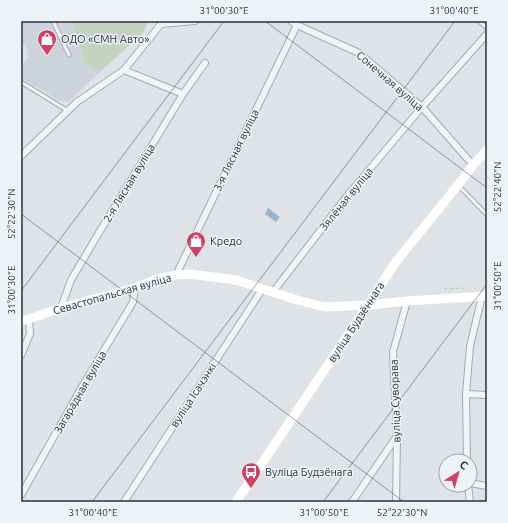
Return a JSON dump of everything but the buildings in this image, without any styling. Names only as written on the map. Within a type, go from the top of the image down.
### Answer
[{"type":"street","points":[[21,156],[77,102],[124,70],[160,24],[195,21]]},
{"type":"street","name":"Сонечная вуліца","points":[[291,21],[359,53],[422,107],[473,165]]},
{"type":"street","name":"3-я Лясная вуліца","points":[[176,275],[297,25]]},
{"type":"street","name":"Зялёная вуліца","points":[[273,292],[348,196],[422,107],[487,34]]},
{"type":"street","name":"2-я Лясная вуліца","points":[[61,308],[71,280],[96,236],[183,94],[204,63]]},
{"type":"street","points":[[124,70],[183,94]]},
{"type":"street","name":"вуліца Будзённага","points":[[236,502],[395,263],[473,165],[487,150]]},
{"type":"street","name":"Севастопальская вуліца","points":[[25,320],[61,308],[134,288],[155,280],[176,275],[190,274],[236,280],[297,300],[324,307],[485,296]]},
{"type":"street","name":"Загарадная вуліца","points":[[21,495],[132,302],[134,288]]},
{"type":"street","name":"вуліца Ісачэнкі","points":[[124,502],[262,288]]},
{"type":"street","points":[[468,453],[466,394],[470,346],[485,296]]},
{"type":"street","name":"вуліца Суворава","points":[[396,502],[397,436],[393,352],[407,301]]},
{"type":"street","points":[[21,355],[30,334],[25,320]]},
{"type":"street","points":[[466,394],[487,395]]},
{"type":"street","points":[[352,502],[397,436]]},
{"type":"lane","points":[[53,21],[70,55]]},
{"type":"lane","points":[[479,21],[487,28]]},
{"type":"lane","points":[[21,82],[68,110]]},
{"type":"lane","points":[[458,185],[487,215]]},
{"type":"path","points":[[444,289],[464,288]]},
{"type":"shaded area","points":[[21,21],[71,21],[85,63],[101,71],[68,102],[58,100],[21,78],[21,67],[28,57],[26,46],[21,42]]},
{"type":"green space","points":[[71,21],[148,21],[144,32],[101,71],[85,63]]},
{"type":"water","points":[[268,208],[280,217],[276,222],[265,214]]},
{"type":"place","name":"ОДО «СМН Авто»","points":[[47,56]]},
{"type":"place","name":"Кредо","points":[[196,258]]},
{"type":"place","name":"Вуліца Будзёнага","points":[[251,489]]}]
